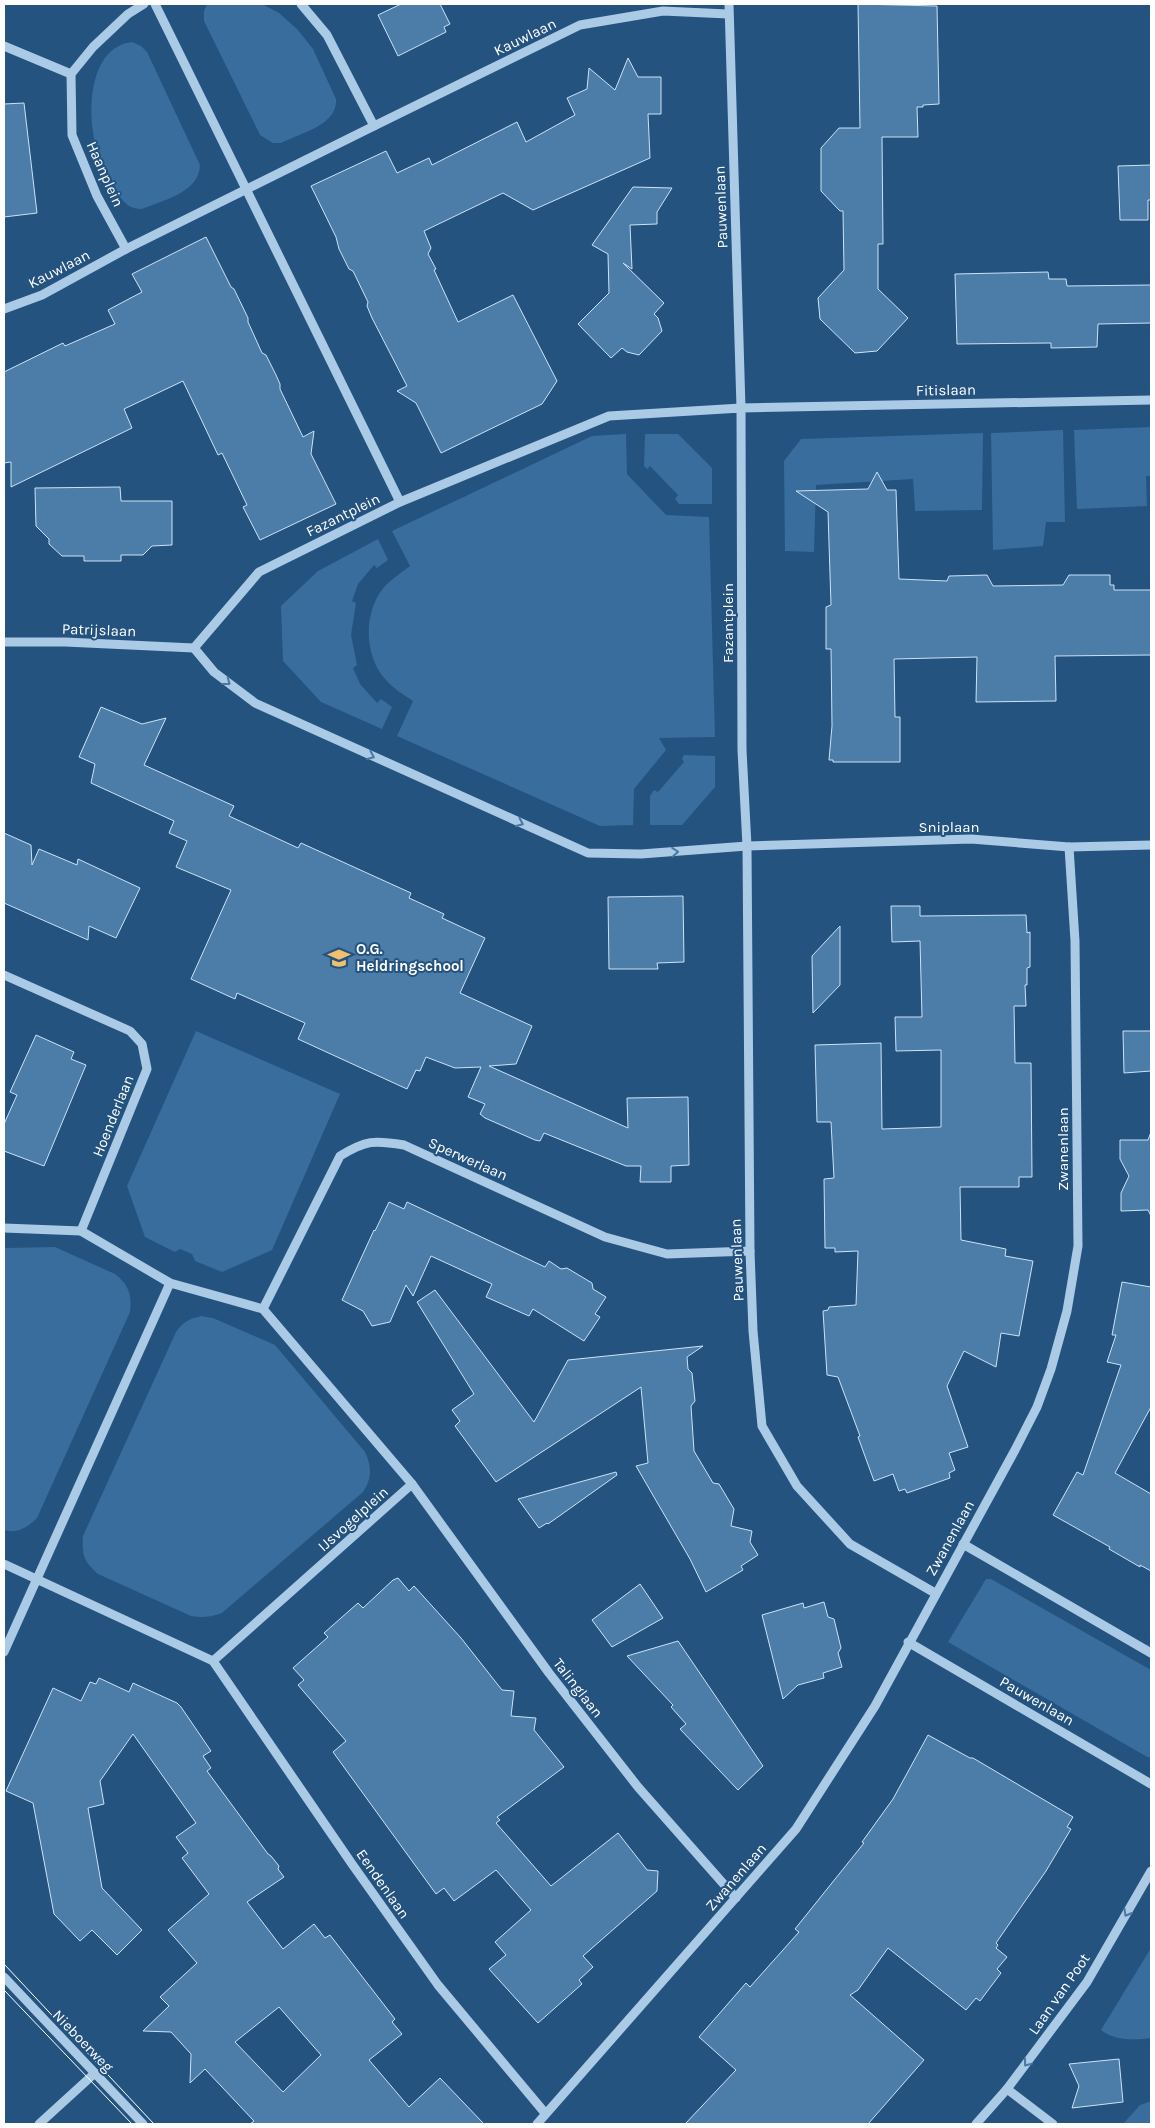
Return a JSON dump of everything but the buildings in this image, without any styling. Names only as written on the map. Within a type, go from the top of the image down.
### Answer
[{"type":"street","points":[[4,46],[71,74],[93,47],[128,14],[144,4]]},
{"type":"street","points":[[155,4],[400,502]]},
{"type":"street","points":[[126,249],[374,126],[327,35],[301,4]]},
{"type":"street","name":"Pauwenlaan","points":[[729,4],[741,408]]},
{"type":"street","name":"Kauwlaan","points":[[374,126],[580,25],[663,10],[728,14]]},
{"type":"street","name":"Haanplein","points":[[71,74],[72,135],[97,196],[126,249]]},
{"type":"street","name":"Kauwlaan","points":[[4,310],[42,295],[126,249]]},
{"type":"street","name":"Fitislaan","points":[[741,408],[1151,400]]},
{"type":"street","name":"Fazantplein","points":[[194,648],[259,572],[400,502],[609,416],[741,408],[742,750],[746,846]]},
{"type":"street","name":"Patrijslaan","points":[[4,642],[65,642],[194,648]]},
{"type":"street","points":[[194,648],[214,672],[255,703],[588,853],[641,854],[746,846]]},
{"type":"street","name":"Sniplaan","points":[[746,846],[971,839],[1069,847],[1151,846]]},
{"type":"street","name":"Pauwenlaan","points":[[746,846],[750,1251],[753,1331],[762,1426],[797,1486],[850,1544],[935,1593]]},
{"type":"street","name":"Zwanenlaan","points":[[537,2124],[796,1829],[875,1706],[908,1642],[1015,1450],[1036,1407],[1048,1376],[1067,1311],[1078,1246],[1075,941],[1069,847]]},
{"type":"street","name":"Hoenderlaan","points":[[4,975],[130,1031],[142,1044],[147,1070],[82,1231]]},
{"type":"street","name":"Sperwerlaan","points":[[263,1309],[340,1156],[356,1146],[378,1140],[404,1145],[605,1237],[667,1254],[750,1251]]},
{"type":"street","points":[[4,1228],[82,1231],[170,1283],[263,1309],[412,1484]]},
{"type":"street","points":[[4,1652],[170,1283]]},
{"type":"street","name":"IJsvogelplein","points":[[213,1661],[412,1484]]},
{"type":"street","name":"Talinglaan","points":[[412,1484],[549,1673],[632,1779],[736,1898]]},
{"type":"street","points":[[963,1544],[1151,1653]]},
{"type":"street","points":[[4,1564],[213,1661]]},
{"type":"street","name":"Pauwenlaan","points":[[908,1642],[1151,1784]]},
{"type":"street","name":"Eendenlaan","points":[[213,1661],[352,1864],[438,1985],[545,2113]]},
{"type":"street","name":"Laan van Poot","points":[[976,2124],[1007,2089],[1087,1982],[1151,1871]]},
{"type":"street","name":"Nieboerweg","points":[[4,1977],[143,2124]]},
{"type":"street","points":[[39,2124],[95,2073]]},
{"type":"street","points":[[1007,2089],[1054,2124]]},
{"type":"shaded area","points":[[207,4],[262,4],[279,13],[298,30],[313,49],[336,99],[335,108],[325,122],[308,132],[281,143],[273,143],[260,135],[204,21],[204,11]]},
{"type":"shaded area","points":[[132,42],[141,46],[147,52],[200,165],[198,175],[187,189],[169,199],[142,209],[129,206],[120,197],[97,148],[92,113],[92,97],[100,67],[107,55],[118,46]]},
{"type":"shaded area","points":[[1151,427],[1151,476],[1146,476],[1147,506],[1077,509],[1074,430]]},
{"type":"shaded area","points":[[1063,430],[1065,522],[1046,522],[1043,546],[993,550],[991,433]]},
{"type":"shaded area","points":[[983,433],[982,510],[915,511],[913,479],[816,485],[814,552],[785,551],[784,461],[801,439]]},
{"type":"shaded area","points":[[626,434],[627,474],[666,515],[709,517],[715,737],[659,738],[666,750],[634,789],[633,825],[600,826],[397,736],[413,701],[392,686],[378,670],[370,646],[369,632],[370,619],[378,595],[389,582],[410,566],[392,531],[592,436]]},
{"type":"shaded area","points":[[645,434],[678,434],[712,468],[712,504],[679,504],[675,499],[678,495],[650,466],[647,469],[644,466]]},
{"type":"shaded area","points":[[378,539],[388,560],[377,568],[374,565],[358,584],[352,601],[356,603],[351,635],[357,665],[353,668],[360,684],[377,703],[381,699],[392,707],[382,729],[321,702],[283,661],[281,606],[318,571]]},
{"type":"shaded area","points":[[684,755],[715,756],[715,787],[682,825],[650,825],[650,796],[654,790],[658,792],[684,762],[682,759]]},
{"type":"shaded area","points":[[196,1031],[340,1094],[272,1250],[222,1272],[195,1261],[192,1254],[180,1249],[175,1252],[145,1237],[127,1186]]},
{"type":"shaded area","points":[[55,1247],[120,1278],[128,1291],[130,1312],[37,1518],[22,1529],[9,1531],[4,1530],[4,1248]]},
{"type":"shaded area","points":[[201,1316],[213,1318],[275,1345],[365,1452],[370,1472],[363,1492],[222,1613],[203,1617],[191,1616],[98,1574],[86,1561],[83,1553],[83,1536],[176,1332],[187,1321]]},
{"type":"shaded area","points":[[986,1579],[991,1579],[1151,1670],[1151,1754],[1149,1758],[948,1642]]},
{"type":"shaded area","points":[[1151,1948],[1151,2038],[1125,2039],[1106,2034],[1101,2030]]},
{"type":"shaded area","points":[[1151,2101],[1151,2124],[1123,2124],[1140,2105]]},
{"type":"tram line","points":[[4,1964],[154,2124]]},
{"type":"tram line","points":[[4,1990],[132,2124]]},
{"type":"place","name":"O.G. Heldringschool","points":[[339,958]]}]
